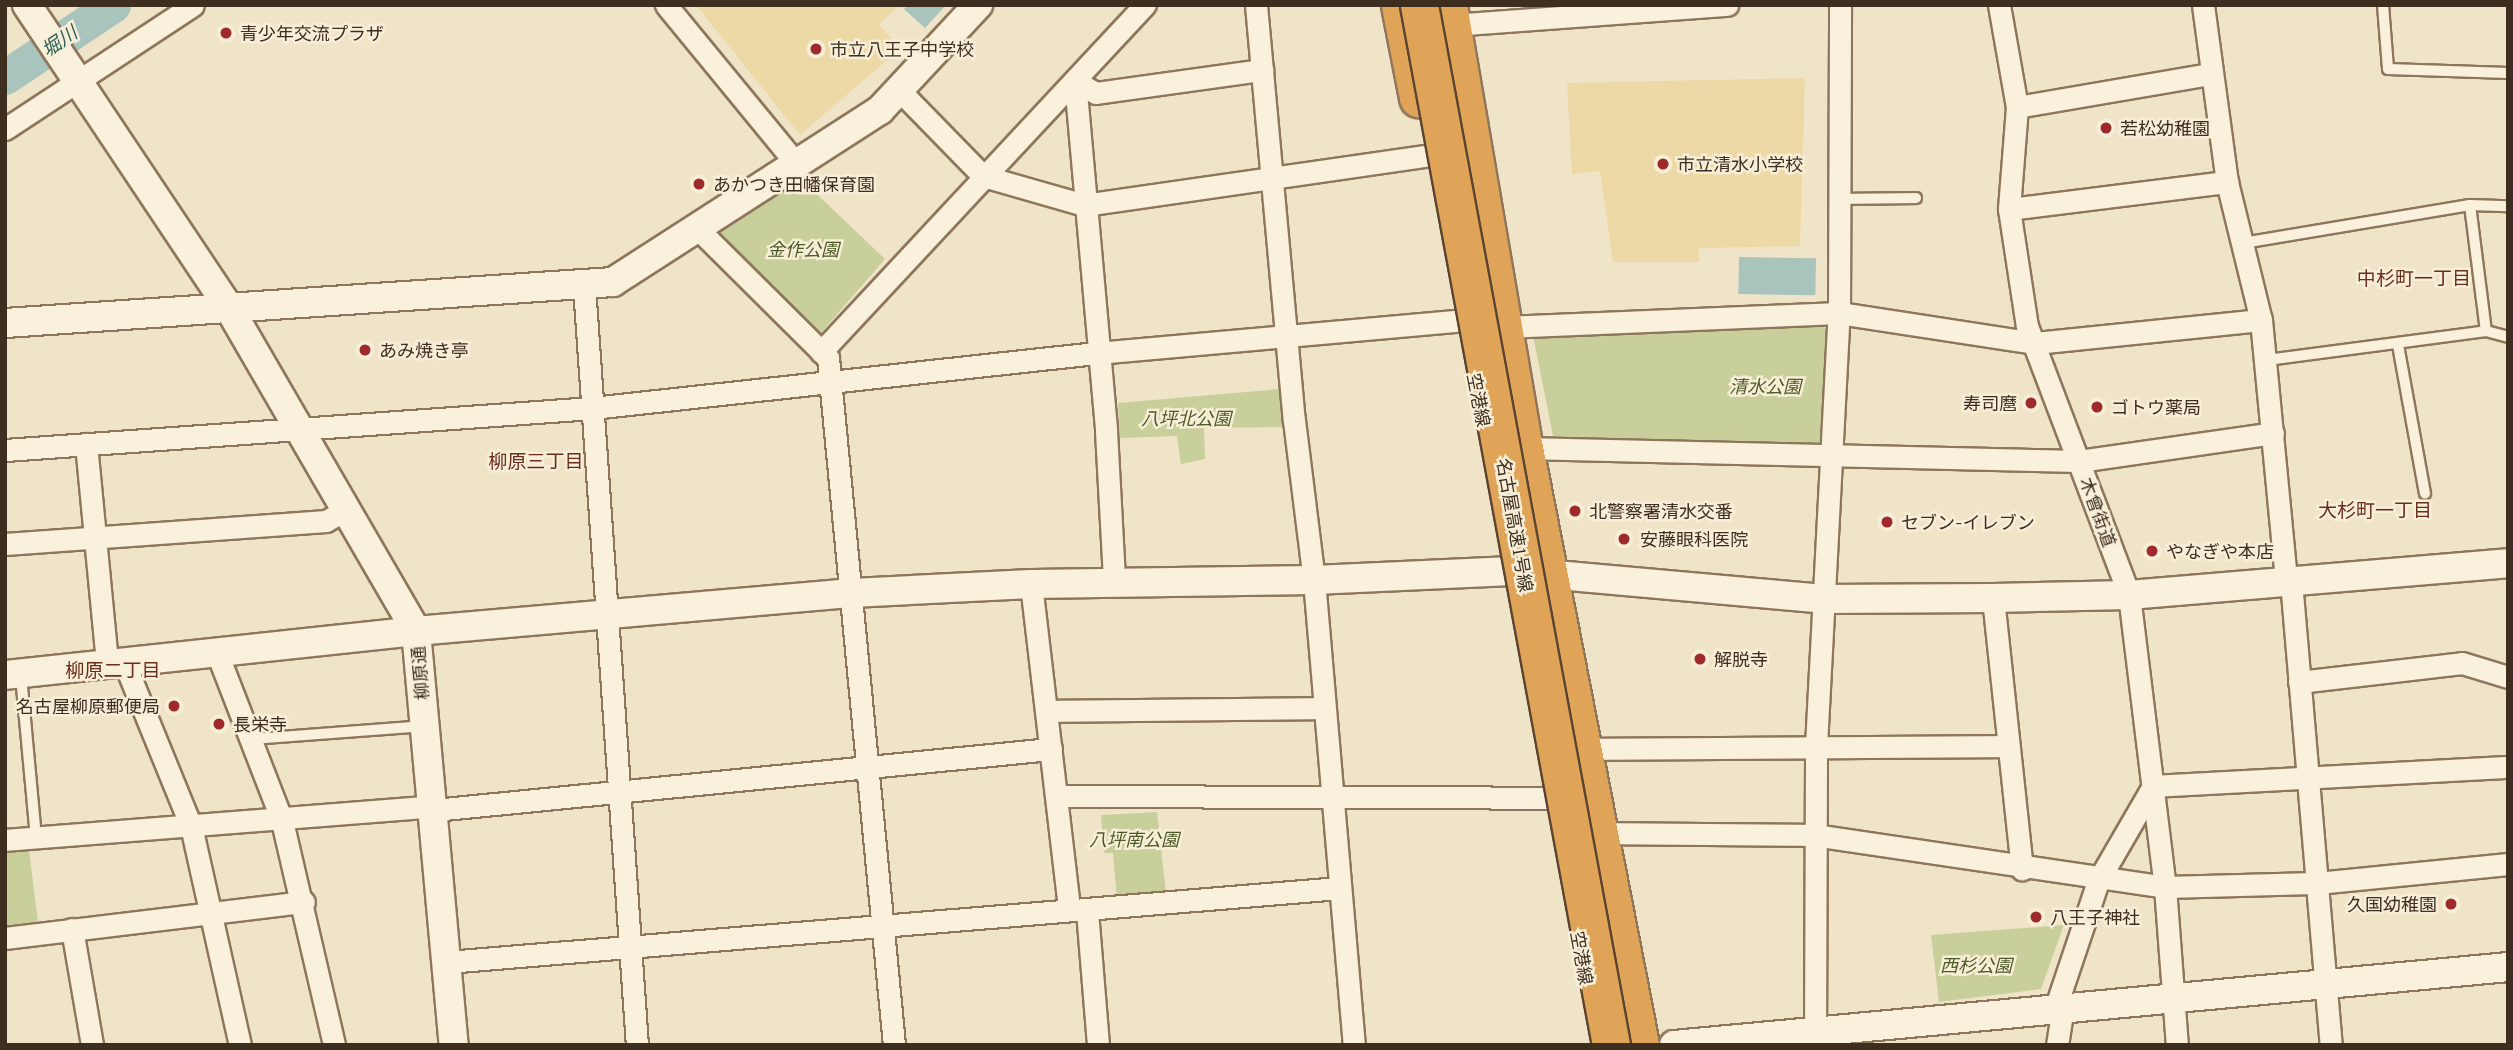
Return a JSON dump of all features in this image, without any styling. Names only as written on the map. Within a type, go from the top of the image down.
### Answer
[{"type":"highway","name":"空港線","points":[[1400,5],[1512,571],[1597,1045]]},
{"type":"highway","name":"空港線","points":[[1439,12],[1504,327],[1524,448],[1640,1045]]},
{"type":"highway","name":"名古屋高速1号線","points":[[1439,12],[1611,1045]]},
{"type":"highway","name":"名古屋高速1号線","points":[[1439,12],[1629,1045]]},
{"type":"street","points":[[5,129],[74,74],[192,5]]},
{"type":"street","points":[[666,5],[795,162]]},
{"type":"street","points":[[5,314],[6,323],[613,282],[698,229],[901,92],[978,5]]},
{"type":"street","points":[[821,352],[1145,5]]},
{"type":"street","points":[[1256,5],[1335,800],[1354,1045]]},
{"type":"street","points":[[1439,12],[1727,5]]},
{"type":"street","points":[[1815,1038],[1816,746],[1839,313],[1840,5]]},
{"type":"street","name":"木曾街道","points":[[1999,5],[2017,107],[2009,209],[2027,326],[2129,595],[2165,887],[2177,1045]]},
{"type":"street","points":[[2203,5],[2210,74],[2227,181],[2261,320],[2267,360],[2331,1045]]},
{"type":"street","name":"柳原通","points":[[35,16],[229,308],[297,432],[416,631],[454,1045]]},
{"type":"street","points":[[1075,81],[1096,93],[1262,70]]},
{"type":"street","points":[[2017,107],[2210,74]]},
{"type":"street","points":[[1075,81],[1096,353],[1106,431],[1114,581]]},
{"type":"street","points":[[901,92],[983,176],[1084,205],[1430,155]]},
{"type":"street","points":[[2009,209],[2227,181]]},
{"type":"street","points":[[698,229],[828,358],[834,385],[894,1045]]},
{"type":"street","points":[[584,286],[636,1045]]},
{"type":"street","points":[[1504,327],[1839,313],[2035,343],[2261,320]]},
{"type":"street","points":[[5,450],[297,432],[592,408],[834,385],[1096,353],[1464,320]]},
{"type":"street","points":[[1524,448],[1833,458],[2079,461],[2273,433]]},
{"type":"street","points":[[86,444],[94,541],[115,662],[191,826],[240,1045]]},
{"type":"street","points":[[5,544],[94,541],[326,521],[345,510]]},
{"type":"street","points":[[13,674],[416,631],[852,593],[1031,584],[1314,580],[1512,571],[1549,577],[1824,599],[1993,598],[2129,595],[2508,563]]},
{"type":"street","points":[[1031,584],[1057,796],[1078,910],[1098,1045]]},
{"type":"street","points":[[1993,598],[2022,869]]},
{"type":"street","points":[[217,653],[253,739],[282,821],[304,902],[334,1045]]},
{"type":"street","points":[[2299,682],[2462,663],[2508,677]]},
{"type":"street","points":[[1048,711],[1324,708]]},
{"type":"street","points":[[1582,749],[2008,746]]},
{"type":"street","points":[[5,840],[619,794],[1051,750]]},
{"type":"street","points":[[2057,1045],[2059,1006],[2098,881],[2153,786],[2508,767]]},
{"type":"street","points":[[1057,796],[1335,800],[1554,798]]},
{"type":"street","points":[[1598,833],[1814,835],[2098,881],[2165,887],[2316,883],[2508,864]]},
{"type":"street","points":[[447,962],[629,950],[1340,888]]},
{"type":"street","points":[[5,938],[304,902]]},
{"type":"street","points":[[72,929],[92,1045]]},
{"type":"street","points":[[1674,1045],[1815,1038],[2059,1006],[2508,967]]},
{"type":"lane","points":[[2383,5],[2388,69],[2508,73]]},
{"type":"lane","points":[[1839,199],[1916,198]]},
{"type":"lane","points":[[2243,243],[2470,205],[2508,206]]},
{"type":"lane","points":[[2470,205],[2486,331]]},
{"type":"lane","points":[[2267,360],[2398,345],[2486,331],[2508,337]]},
{"type":"lane","points":[[2398,345],[2426,494]]},
{"type":"lane","points":[[13,674],[37,838]]},
{"type":"lane","points":[[253,739],[425,726]]},
{"type":"green space","name":"金作公園","points":[[800,178],[885,259],[819,335],[712,232]]},
{"type":"green space","name":"清水公園","points":[[1819,322],[1829,333],[1825,442],[1816,448],[1554,441],[1532,331]]},
{"type":"green space","name":"八坪北公園","points":[[1280,389],[1283,427],[1204,428],[1205,459],[1181,464],[1177,436],[1120,438],[1118,403]]},
{"type":"green space","name":"八坪南公園","points":[[1157,812],[1166,893],[1117,899],[1113,853],[1104,853],[1101,815]]},
{"type":"green space","points":[[29,850],[39,930],[5,934],[5,853]]},
{"type":"green space","name":"西杉公園","points":[[2064,925],[2041,989],[1939,1002],[1931,935]]},
{"type":"sand","name":"市立八王子中学校","points":[[696,5],[900,5],[879,24],[900,49],[800,135]]},
{"type":"sand","points":[[1805,78],[1800,246],[1699,248],[1699,262],[1613,262],[1600,171],[1572,174],[1567,83]]},
{"type":"water","points":[[908,5],[946,5],[925,28],[904,9]]},
{"type":"water","points":[[1739,257],[1816,258],[1815,295],[1738,294]]},
{"type":"waterway","name":"堀川","points":[[5,77],[113,5]]},
{"type":"place","name":"青少年交流プラザ","points":[[226,33]]},
{"type":"place","name":"市立八王子中学校","points":[[816,49]]},
{"type":"place","name":"若松幼稚園","points":[[2106,128]]},
{"type":"place","name":"市立清水小学校","points":[[1663,164]]},
{"type":"place","name":"あかつき田幡保育園","points":[[699,184]]},
{"type":"place","name":"あみ焼き亭","points":[[365,350]]},
{"type":"place","name":"寿司麿","points":[[2031,403]]},
{"type":"place","name":"ゴトウ薬局","points":[[2097,407]]},
{"type":"place","name":"北警察署清水交番","points":[[1575,511]]},
{"type":"place","name":"セブン-イレブン","points":[[1887,522]]},
{"type":"place","name":"安藤眼科医院","points":[[1624,539]]},
{"type":"place","name":"やなぎや本店","points":[[2152,551]]},
{"type":"place","name":"解脱寺","points":[[1700,659]]},
{"type":"place","name":"名古屋柳原郵便局","points":[[174,706]]},
{"type":"place","name":"長栄寺","points":[[219,724]]},
{"type":"place","name":"久国幼稚園","points":[[2451,904]]},
{"type":"place","name":"八王子神社","points":[[2036,917]]},
{"type":"district","name":"中杉町一丁目","points":[[2414,278]]},
{"type":"district","name":"柳原三丁目","points":[[536,461]]},
{"type":"district","name":"大杉町一丁目","points":[[2375,510]]},
{"type":"district","name":"柳原二丁目","points":[[113,670]]}]
